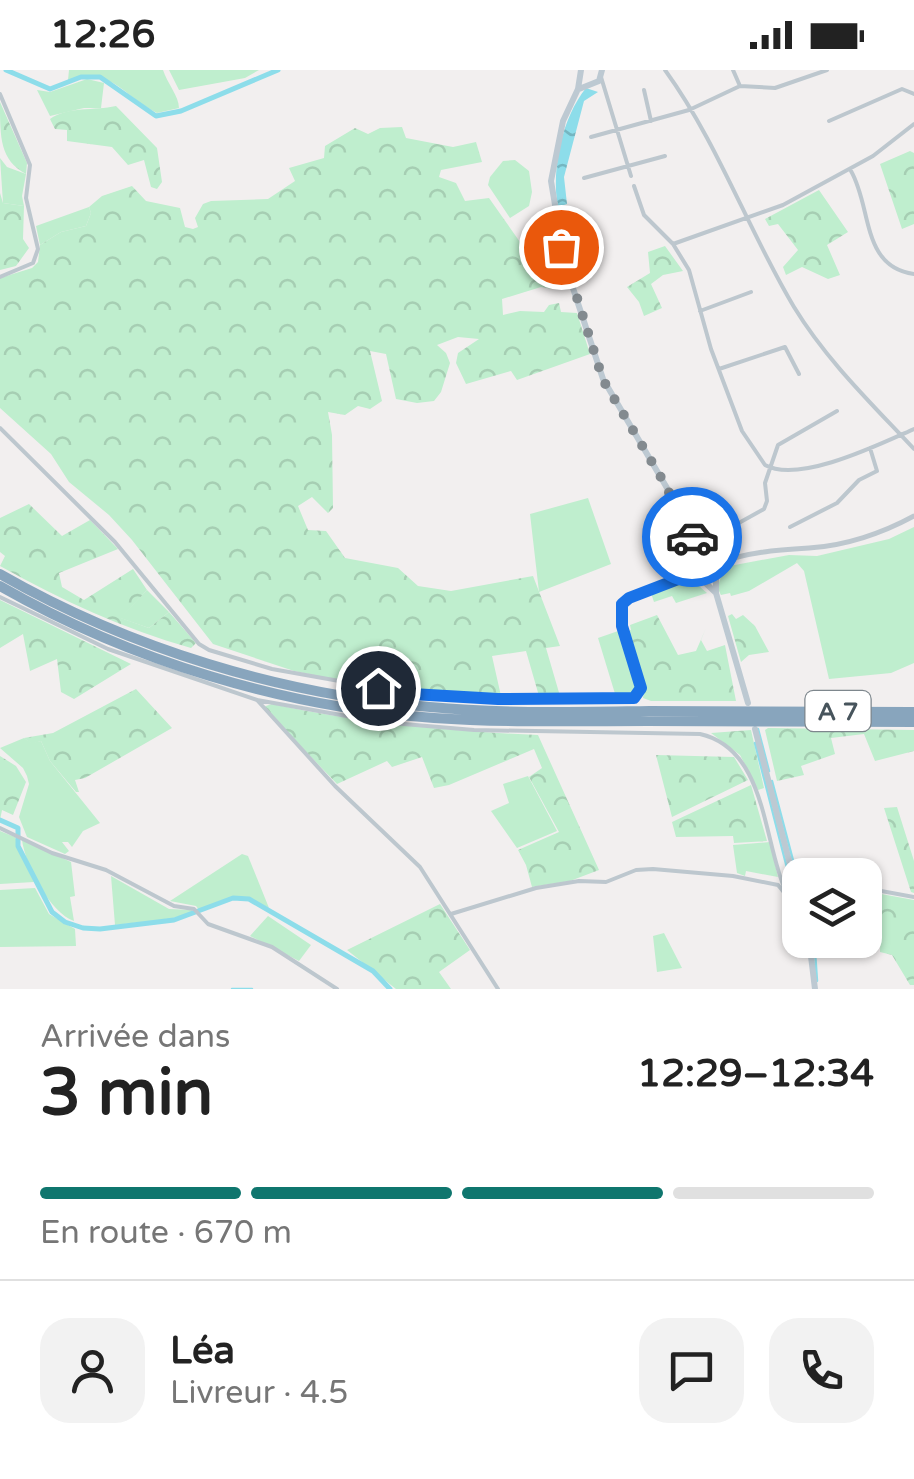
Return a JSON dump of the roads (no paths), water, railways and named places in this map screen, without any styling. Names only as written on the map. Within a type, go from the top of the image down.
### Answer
[{"type":"highway","name":"A 7","points":[[0,574],[66,608],[164,649],[221,668],[325,693],[496,711],[743,712],[760,721],[914,722]]},
{"type":"highway","name":"A 7","points":[[0,586],[91,632],[156,657],[314,702],[432,718],[743,712]]},
{"type":"highway","name":"A 7","points":[[760,721],[914,712]]},
{"type":"main road","points":[[603,73],[586,78],[565,115],[552,182],[565,264],[603,380],[667,488],[698,555],[694,573],[716,593]]},
{"type":"main road","points":[[698,555],[716,564],[716,593],[743,712]]},
{"type":"main road","points":[[705,580],[714,576]]},
{"type":"main road","points":[[760,721],[791,858]]},
{"type":"main road","points":[[812,958],[815,989]]},
{"type":"street","points":[[665,70],[693,108],[746,218],[810,332],[839,370],[914,449]]},
{"type":"street","points":[[733,70],[740,86]]},
{"type":"street","points":[[591,137],[693,108],[740,86],[775,88],[827,70]]},
{"type":"street","points":[[603,73],[631,176]]},
{"type":"street","points":[[586,78],[607,93]]},
{"type":"street","points":[[829,121],[902,89],[914,94]]},
{"type":"street","points":[[644,90],[651,121]]},
{"type":"street","points":[[0,94],[30,165],[26,198],[38,249],[34,263],[0,277]]},
{"type":"street","points":[[673,244],[783,205],[852,169],[914,124]]},
{"type":"street","points":[[584,178],[664,156]]},
{"type":"street","points":[[852,169],[875,249],[894,268],[914,274]]},
{"type":"street","points":[[634,186],[644,215],[673,244],[689,270],[742,431],[760,461],[770,468],[787,471],[870,448],[914,429]]},
{"type":"street","points":[[700,311],[751,292]]},
{"type":"street","points":[[719,369],[786,348],[799,374]]},
{"type":"street","points":[[728,529],[764,509],[778,445],[837,411]]},
{"type":"street","points":[[0,428],[115,542],[199,644],[272,669],[412,694],[498,699],[634,698],[641,688],[622,626],[622,604],[694,573]]},
{"type":"street","points":[[790,528],[837,503],[859,480],[877,471],[870,448]]},
{"type":"street","points":[[716,564],[754,553],[817,547],[887,531],[914,516]]},
{"type":"street","points":[[0,597],[108,649],[258,700],[380,722],[474,730],[700,734],[716,738],[735,752],[751,781],[782,879]]},
{"type":"street","points":[[258,700],[335,786],[420,867],[498,989]]},
{"type":"street","points":[[0,828],[52,853],[106,870],[167,904],[198,914],[208,924],[272,947],[337,989]]},
{"type":"street","points":[[451,914],[536,888],[579,880],[606,882],[636,870],[733,876],[782,888]]},
{"type":"street","points":[[882,891],[914,897]]},
{"type":"water","points":[[586,88],[598,92],[584,101],[564,177],[567,204],[558,207],[560,144]]},
{"type":"waterway","points":[[6,70],[50,89],[81,77],[100,77],[156,116],[181,111],[278,70]]},
{"type":"waterway","points":[[758,729],[769,771]]},
{"type":"waterway","points":[[755,743],[784,858]]},
{"type":"waterway","points":[[772,781],[792,858]]},
{"type":"waterway","points":[[0,820],[18,828],[18,846],[52,912],[65,922],[100,929],[174,920],[233,898],[249,899],[373,971],[390,989]]},
{"type":"waterway","points":[[815,958],[817,981]]},
{"type":"waterway","points":[[232,989],[252,989]]}]
